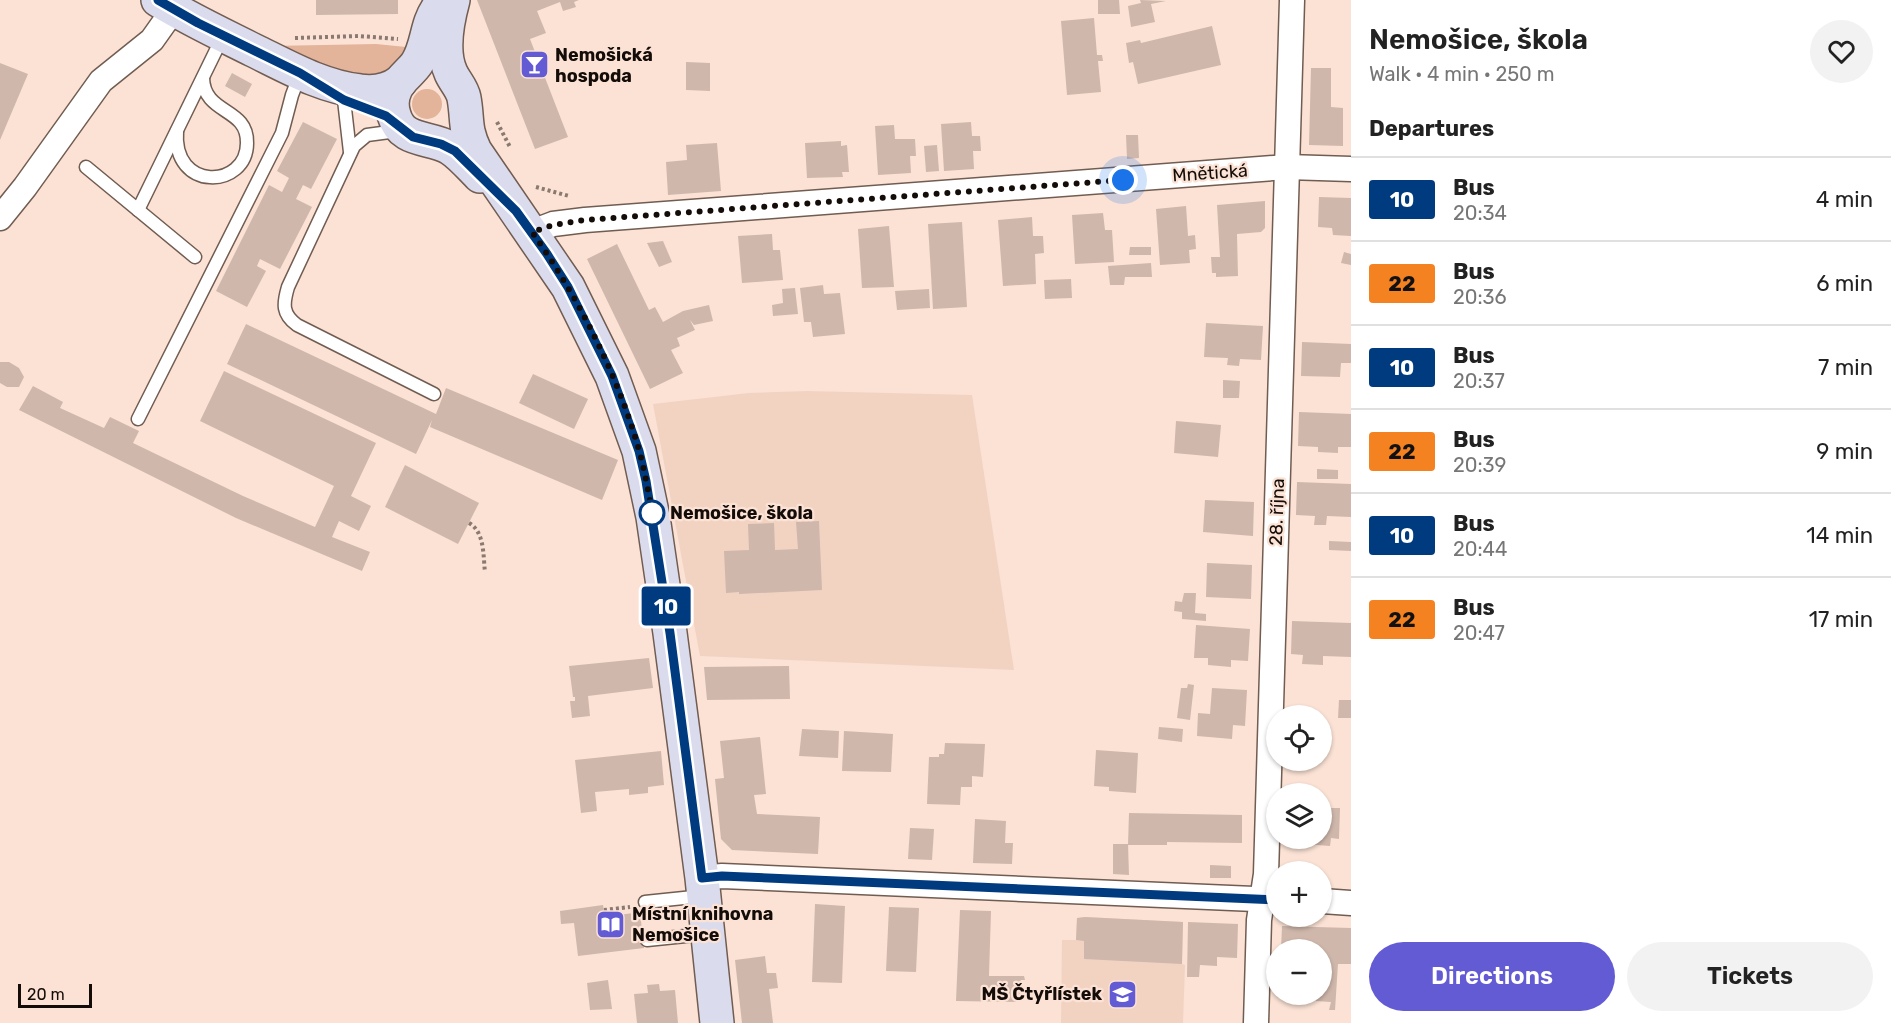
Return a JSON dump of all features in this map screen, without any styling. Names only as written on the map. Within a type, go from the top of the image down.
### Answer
[{"type":"street","points":[[300,73],[337,86],[360,91],[386,90],[402,80],[415,71],[428,68],[446,72],[460,93],[463,116],[453,131],[437,140],[412,135],[395,119],[392,107],[394,94],[402,80],[416,64],[432,16],[444,0]]},
{"type":"street","points":[[453,0],[446,46],[450,69],[460,93],[469,139],[475,151],[531,207],[612,376],[639,451],[653,517],[670,633],[703,887],[717,1023]]},
{"type":"street","name":"28. října","points":[[1266,861],[1292,0]]},
{"type":"street","points":[[0,218],[101,81],[152,40],[166,5],[300,73],[344,100],[386,116],[412,135],[455,151],[531,207]]},
{"type":"street","name":"Mnětická","points":[[531,207],[553,225],[585,220],[1287,167],[1351,169]]},
{"type":"street","points":[[703,887],[734,877],[1266,899]]},
{"type":"street","points":[[1332,902],[1351,903]]},
{"type":"street","name":"28. října","points":[[1256,1023],[1259,920],[1266,907]]},
{"type":"lane","points":[[138,210],[224,35]]},
{"type":"lane","points":[[138,419],[282,133],[300,73]]},
{"type":"lane","points":[[177,131],[177,149],[180,158],[185,165],[200,175],[218,177],[226,174],[240,163],[244,156],[248,140],[243,124],[238,118],[208,98],[203,78]]},
{"type":"lane","points":[[344,100],[350,152]]},
{"type":"lane","points":[[412,135],[388,131],[359,139],[350,152],[288,287],[284,309],[286,315],[297,325],[434,394]]},
{"type":"lane","points":[[86,167],[195,257]]},
{"type":"lane","points":[[645,902],[703,887]]},
{"type":"lane","points":[[647,940],[708,934]]},
{"type":"path","points":[[255,51],[259,44],[267,39],[359,36],[424,43]]},
{"type":"path","points":[[496,119],[511,149]]},
{"type":"path","points":[[469,523],[475,526],[481,541],[486,572]]},
{"type":"shaded area","points":[[376,44],[416,48],[372,83],[271,46]]},
{"type":"shaded area","points":[[427,89],[438,93],[442,104],[438,115],[427,119],[416,115],[412,104],[416,93]]},
{"type":"shaded area","points":[[807,391],[972,395],[1014,670],[700,656],[653,404],[749,393]]},
{"type":"shaded area","name":"MŠ Čtyřlístek","points":[[1077,918],[1183,922],[1182,964],[1185,965],[1183,1023],[1061,1023],[1062,940],[1076,940]]},
{"type":"building","points":[[316,0],[398,0],[398,14],[316,15]]},
{"type":"building","points":[[477,0],[579,0],[574,2],[576,7],[563,11],[560,2],[537,11],[546,33],[530,39],[568,137],[535,149]]},
{"type":"building","points":[[1098,0],[1119,0],[1120,14],[1098,14]]},
{"type":"building","points":[[1140,0],[1166,1],[1151,4],[1155,22],[1131,27],[1128,6],[1141,3]]},
{"type":"building","points":[[1094,18],[1097,55],[1102,55],[1103,61],[1098,61],[1101,92],[1067,95],[1061,21]]},
{"type":"building","points":[[1212,26],[1221,65],[1138,84],[1133,62],[1129,63],[1126,43],[1140,40],[1141,43]]},
{"type":"building","points":[[686,62],[710,63],[710,91],[686,90]]},
{"type":"building","points":[[0,63],[28,74],[0,140]]},
{"type":"building","points":[[1311,68],[1331,68],[1331,107],[1343,108],[1343,146],[1309,145]]},
{"type":"building","points":[[232,73],[252,84],[245,97],[225,86]]},
{"type":"building","points":[[303,122],[337,139],[311,189],[303,185],[296,199],[312,207],[280,269],[260,259],[257,266],[266,271],[247,307],[216,291],[269,185],[282,192],[289,178],[277,171]]},
{"type":"building","points":[[971,122],[972,136],[980,136],[981,151],[973,151],[974,169],[944,171],[941,124]]},
{"type":"building","points":[[894,125],[895,139],[915,139],[916,156],[910,156],[911,173],[878,175],[875,126]]},
{"type":"building","points":[[1126,135],[1138,135],[1139,158],[1127,159]]},
{"type":"building","points":[[841,141],[841,146],[847,145],[849,172],[842,172],[843,177],[807,178],[805,143]]},
{"type":"building","points":[[717,143],[721,191],[668,195],[666,162],[687,160],[686,145]]},
{"type":"building","points":[[937,145],[939,171],[926,172],[924,146]]},
{"type":"building","points":[[1319,197],[1351,198],[1351,236],[1333,235],[1332,228],[1318,227]]},
{"type":"building","points":[[1265,201],[1265,228],[1261,232],[1237,234],[1238,276],[1216,277],[1216,273],[1212,273],[1211,257],[1220,257],[1217,205]]},
{"type":"building","points":[[1186,206],[1188,236],[1195,235],[1196,249],[1189,250],[1190,263],[1160,265],[1156,209]]},
{"type":"building","points":[[1103,213],[1105,230],[1112,230],[1114,262],[1075,264],[1072,215]]},
{"type":"building","points":[[1032,217],[1033,236],[1043,236],[1044,253],[1035,254],[1036,284],[1003,286],[998,220]]},
{"type":"building","points":[[962,222],[967,307],[933,309],[928,224]]},
{"type":"building","points":[[889,226],[894,287],[862,288],[858,229]]},
{"type":"building","points":[[772,234],[773,250],[780,250],[783,280],[742,283],[738,236]]},
{"type":"building","points":[[663,241],[672,262],[659,267],[647,243]]},
{"type":"building","points":[[617,244],[649,310],[655,307],[663,322],[683,311],[709,305],[713,321],[694,325],[690,320],[695,330],[677,338],[680,346],[671,350],[683,373],[650,389],[587,259]]},
{"type":"building","points":[[1130,247],[1151,247],[1151,255],[1129,255]]},
{"type":"building","points":[[1344,252],[1351,254],[1351,265],[1341,263]]},
{"type":"building","points":[[1151,263],[1152,277],[1125,277],[1124,285],[1110,285],[1108,266]]},
{"type":"building","points":[[1071,279],[1072,298],[1045,299],[1044,280]]},
{"type":"building","points":[[823,285],[824,294],[840,293],[845,334],[813,337],[811,322],[804,322],[800,288]]},
{"type":"building","points":[[795,288],[798,314],[773,316],[772,305],[783,303],[782,289]]},
{"type":"building","points":[[929,289],[930,308],[897,310],[895,291]]},
{"type":"building","points":[[1206,323],[1263,326],[1261,360],[1240,359],[1239,366],[1227,365],[1228,358],[1204,357]]},
{"type":"building","points":[[246,324],[436,414],[446,388],[618,460],[602,500],[430,427],[432,420],[416,454],[227,364]]},
{"type":"building","points":[[1302,342],[1351,344],[1351,363],[1341,363],[1340,377],[1301,376]]},
{"type":"building","points":[[0,362],[9,362],[19,368],[24,377],[19,387],[7,387],[0,383]]},
{"type":"building","points":[[224,371],[376,443],[351,496],[371,506],[359,531],[339,521],[332,537],[370,552],[362,571],[236,518],[19,410],[33,386],[63,402],[60,408],[104,428],[110,417],[139,431],[133,443],[243,496],[315,527],[334,486],[200,421]]},
{"type":"building","points":[[533,374],[588,399],[574,429],[519,403]]},
{"type":"building","points":[[1223,380],[1240,381],[1239,398],[1223,398]]},
{"type":"building","points":[[1299,412],[1351,414],[1351,447],[1338,447],[1338,453],[1318,452],[1318,447],[1298,446]]},
{"type":"building","points":[[1176,421],[1221,425],[1218,457],[1174,453]]},
{"type":"building","points":[[405,465],[479,503],[458,544],[385,507]]},
{"type":"building","points":[[1317,469],[1338,470],[1338,479],[1317,479]]},
{"type":"building","points":[[1297,482],[1351,484],[1351,517],[1327,516],[1326,525],[1314,525],[1315,516],[1296,515]]},
{"type":"building","points":[[1205,500],[1254,502],[1253,536],[1203,532]]},
{"type":"building","points":[[819,521],[822,590],[726,593],[724,551],[749,550],[748,524],[774,523],[775,550],[798,549],[796,522]]},
{"type":"building","points":[[1329,541],[1351,542],[1351,551],[1329,550]]},
{"type":"building","points":[[1207,563],[1252,565],[1251,599],[1206,597]]},
{"type":"building","points":[[1184,593],[1196,593],[1195,613],[1206,614],[1206,621],[1182,619],[1182,612],[1174,611],[1175,601],[1182,602]]},
{"type":"building","points":[[1292,621],[1351,623],[1351,657],[1323,656],[1323,665],[1302,664],[1303,655],[1291,654]]},
{"type":"building","points":[[1196,625],[1250,629],[1248,661],[1231,660],[1231,667],[1208,665],[1208,658],[1194,658]]},
{"type":"building","points":[[649,658],[653,688],[588,696],[590,716],[572,718],[570,701],[575,701],[575,697],[573,697],[569,666]]},
{"type":"building","points":[[789,666],[790,699],[707,700],[704,667]]},
{"type":"building","points":[[1188,684],[1194,685],[1190,720],[1177,718],[1181,688],[1187,688]]},
{"type":"building","points":[[1212,688],[1247,690],[1245,726],[1233,725],[1232,739],[1197,736],[1198,713],[1210,714]]},
{"type":"building","points":[[1339,700],[1351,700],[1351,718],[1338,718]]},
{"type":"building","points":[[1159,727],[1183,729],[1182,742],[1158,739]]},
{"type":"building","points":[[802,729],[839,731],[838,758],[799,756]]},
{"type":"building","points":[[844,731],[893,734],[891,772],[842,771]]},
{"type":"building","points":[[760,737],[766,794],[754,795],[757,814],[820,817],[818,854],[732,850],[721,839],[715,779],[724,778],[720,741]]},
{"type":"building","points":[[945,743],[985,744],[983,777],[972,776],[972,787],[961,787],[960,805],[927,804],[929,757],[939,757],[939,754],[944,754]]},
{"type":"building","points":[[1096,750],[1138,753],[1136,793],[1109,791],[1109,787],[1094,786]]},
{"type":"building","points":[[661,751],[664,785],[648,787],[648,793],[629,795],[629,789],[595,792],[597,811],[581,813],[575,760]]},
{"type":"building","points":[[1332,808],[1340,808],[1339,839],[1332,838]]},
{"type":"building","points":[[1129,813],[1242,815],[1242,843],[1167,842],[1167,845],[1128,845]]},
{"type":"building","points":[[975,819],[1006,821],[1005,843],[1013,843],[1012,864],[973,863]]},
{"type":"building","points":[[910,828],[934,829],[932,860],[908,859]]},
{"type":"building","points":[[1113,844],[1128,844],[1129,875],[1113,874]]},
{"type":"building","points":[[1210,865],[1231,866],[1231,878],[1210,878]]},
{"type":"building","points":[[815,904],[845,906],[842,983],[812,982]]},
{"type":"building","points":[[603,905],[605,917],[640,912],[644,948],[578,956],[574,923],[561,924],[560,911]]},
{"type":"building","points":[[889,907],[919,908],[916,972],[886,971]]},
{"type":"building","points":[[960,910],[991,911],[989,976],[1024,976],[1025,980],[1021,980],[1020,1002],[956,1001]]},
{"type":"building","points":[[1077,918],[1183,922],[1182,964],[1084,959],[1084,941],[1076,940]]},
{"type":"building","points":[[1188,922],[1238,924],[1237,958],[1217,957],[1217,966],[1200,965],[1199,977],[1187,977]]},
{"type":"building","points":[[1282,927],[1351,928],[1351,964],[1338,964],[1335,1010],[1329,1010],[1332,1005],[1332,939],[1281,939]]},
{"type":"building","points":[[765,956],[767,973],[776,973],[778,988],[769,989],[773,1023],[742,1023],[735,960]]},
{"type":"building","points":[[608,980],[612,1009],[590,1010],[587,983]]},
{"type":"building","points":[[659,984],[660,991],[675,990],[678,1023],[637,1023],[634,994],[648,993],[647,985]]},
{"type":"bus line","name":"10","points":[[158,0],[198,23],[300,73],[344,100],[386,116],[407,134],[441,144],[455,151],[516,211],[568,287],[612,376],[639,451],[646,481],[670,633],[702,878],[722,876],[1266,900]]},
{"type":"place","name":"Nemošická hospoda","points":[[534,65]]},
{"type":"place","name":"Nemošice, škola","points":[[652,513]]},
{"type":"place","name":"Místní knihovna Nemošice","points":[[611,924]]},
{"type":"place","name":"MŠ Čtyřlístek","points":[[1123,994]]},
{"type":"route","points":[[652,513],[653,517],[639,451],[612,376],[568,287],[532,232],[553,225],[585,220],[1123,180]]}]
